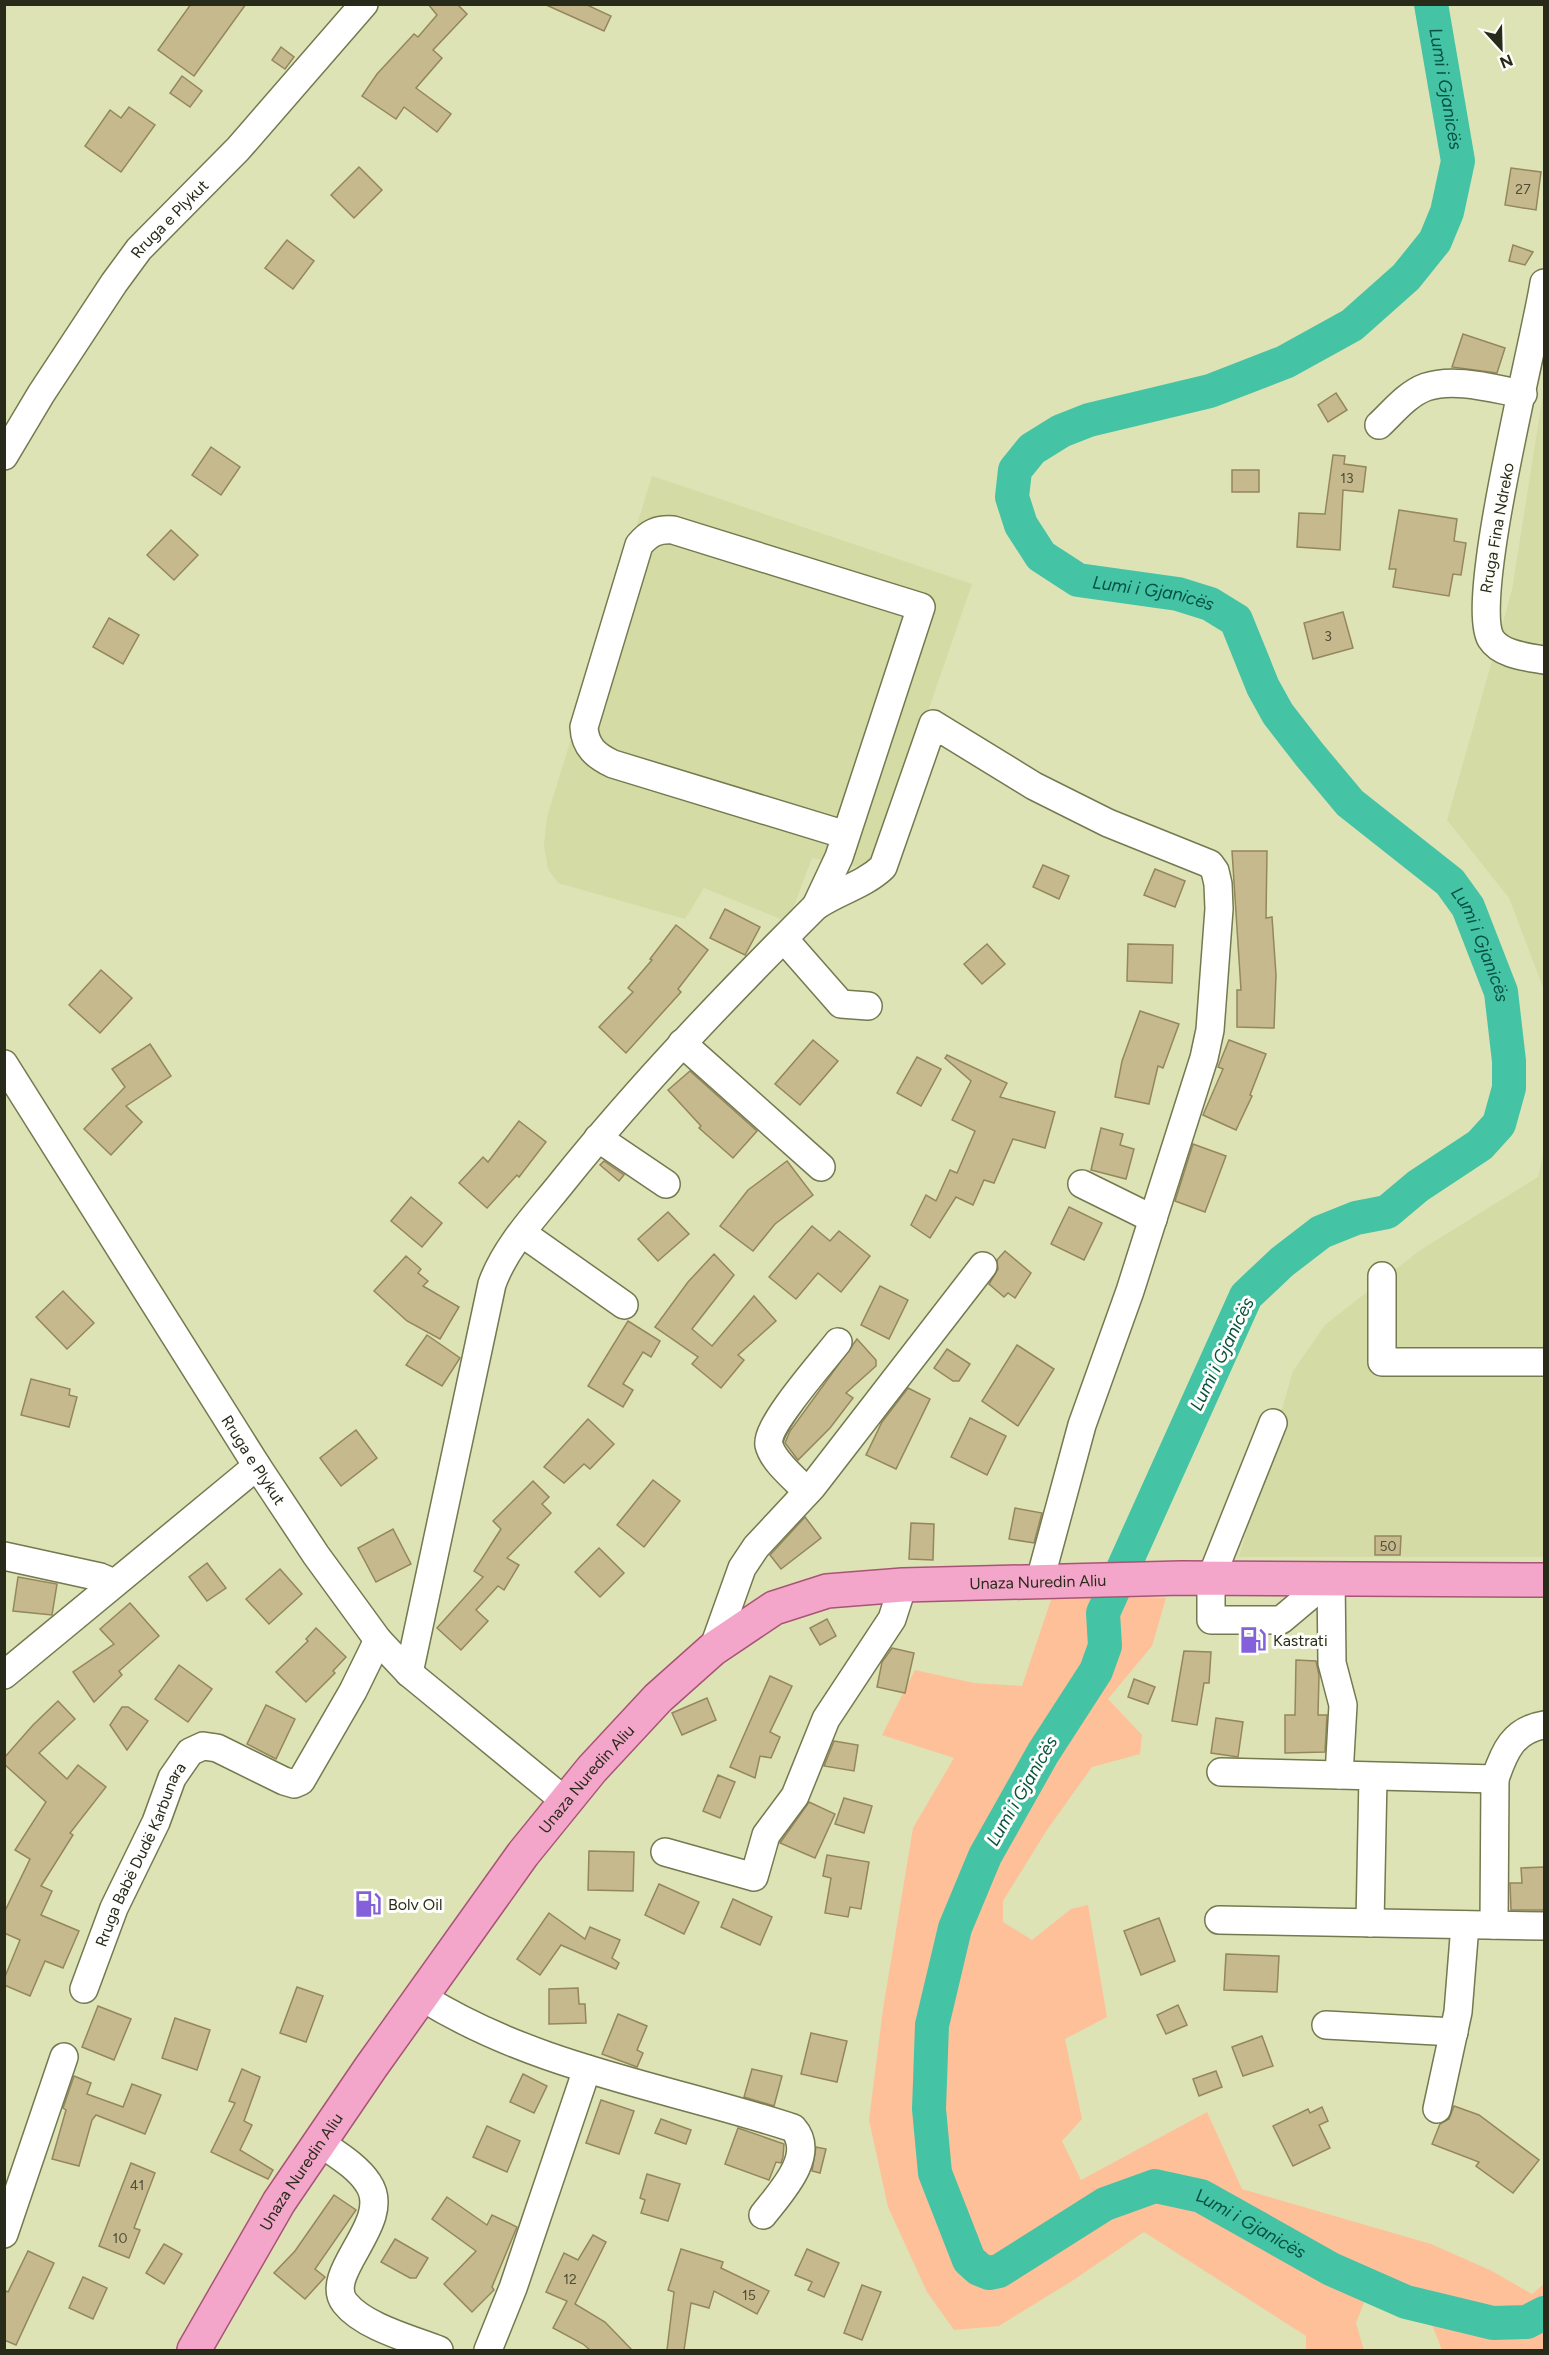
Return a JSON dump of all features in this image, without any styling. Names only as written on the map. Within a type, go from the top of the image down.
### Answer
[{"type":"main road","name":"Unaza Nuredin Aliu","points":[[194,2350],[279,2202],[319,2142],[524,1854],[566,1801],[658,1698],[712,1649],[774,1608],[799,1598],[827,1591],[903,1585],[1196,1578],[1545,1580]]},
{"type":"street","name":"Rruga e Plykut","points":[[4,456],[65,357],[139,249],[246,140],[364,4]]},
{"type":"street","name":"Rruga Fina Ndreko","points":[[1545,283],[1485,587],[1485,622],[1491,639],[1498,647],[1545,660]]},
{"type":"street","points":[[1379,425],[1410,396],[1425,387],[1460,385],[1523,394]]},
{"type":"street","points":[[816,906],[832,878],[921,607],[673,530],[660,530],[648,534],[639,545],[584,727],[584,738],[590,749],[599,758],[614,764],[846,835]]},
{"type":"street","points":[[409,1673],[492,1284],[506,1254],[598,1138],[682,1043],[816,906],[869,878],[883,867],[933,724],[1034,786],[1108,824],[1210,864],[1215,871],[1218,884],[1219,909],[1210,1030],[1204,1058],[1105,1367],[1082,1425],[1048,1580]]},
{"type":"street","points":[[784,939],[841,1004],[868,1006]]},
{"type":"street","points":[[682,1043],[821,1167]]},
{"type":"street","name":"Rruga e Plykut","points":[[8,1077],[257,1466],[316,1555],[378,1640],[409,1673],[566,1801]]},
{"type":"street","points":[[598,1138],[666,1184]]},
{"type":"street","points":[[1082,1184],[1153,1219]]},
{"type":"street","points":[[522,1233],[624,1305]]},
{"type":"street","points":[[712,1649],[742,1568],[756,1547],[807,1492],[983,1266]]},
{"type":"street","points":[[1382,1276],[1382,1362],[1545,1362]]},
{"type":"street","points":[[807,1492],[774,1455],[769,1444],[771,1434],[782,1413],[838,1342]]},
{"type":"street","points":[[1196,1578],[1273,1423]]},
{"type":"street","points":[[4,1675],[257,1466]]},
{"type":"street","points":[[4,1556],[89,1575],[114,1583]]},
{"type":"street","points":[[1331,1578],[1332,1663],[1343,1705],[1339,1775]]},
{"type":"street","points":[[665,1852],[754,1876],[766,1835],[795,1796],[826,1719],[892,1619],[903,1585]]},
{"type":"street","name":"Rruga Babë Dudë Karbunara","points":[[84,1989],[114,1908],[153,1830],[172,1778],[190,1752],[203,1746],[217,1748],[284,1781],[294,1784],[301,1781],[353,1691],[378,1640]]},
{"type":"street","points":[[1494,1925],[1495,1779],[1510,1742],[1521,1732],[1545,1725]]},
{"type":"street","points":[[1221,1772],[1495,1779]]},
{"type":"street","points":[[1370,1923],[1373,1777]]},
{"type":"street","points":[[1219,1920],[1545,1926]]},
{"type":"street","points":[[1437,2109],[1454,2032],[1465,1925]]},
{"type":"street","points":[[422,1996],[455,2018],[489,2034],[587,2068],[793,2128],[800,2136],[802,2147],[800,2157],[789,2182],[764,2215]]},
{"type":"street","points":[[1326,2025],[1454,2032]]},
{"type":"street","points":[[4,2234],[64,2057]]},
{"type":"street","points":[[488,2350],[513,2288],[587,2068]]},
{"type":"street","points":[[319,2142],[360,2173],[369,2184],[374,2196],[374,2210],[368,2228],[342,2280],[341,2295],[345,2304],[373,2324],[439,2350]]},
{"type":"shaded area","points":[[1544,388],[1544,999],[1543,987],[1509,898],[1447,820],[1512,590]]},
{"type":"shaded area","points":[[652,476],[972,584],[873,870],[812,858],[788,922],[704,888],[685,919],[558,883],[548,869],[544,845],[547,817]]},
{"type":"shaded area","points":[[1544,1150],[1544,1557],[1239,1557],[1293,1371],[1325,1325],[1419,1251],[1538,1177]]},
{"type":"shaded area","points":[[1054,1591],[1166,1598],[1152,1646],[1108,1699],[1142,1735],[1140,1754],[1092,1767],[1047,1830],[1003,1901],[1003,1922],[1032,1940],[1071,1909],[1088,1905],[1107,2017],[1065,2039],[1082,2119],[1062,2141],[1081,2180],[1207,2112],[1242,2189],[1431,2244],[1490,2270],[1532,2294],[1544,2284],[1544,2350],[1442,2350],[1423,2302],[1372,2282],[1356,2323],[1364,2350],[1306,2350],[1306,2336],[1144,2232],[1072,2281],[999,2326],[954,2330],[927,2292],[888,2207],[869,2120],[883,2009],[913,1828],[954,1758],[882,1735],[915,1670],[974,1683],[1022,1686]]},
{"type":"building","points":[[191,4],[246,4],[194,76],[158,50]]},
{"type":"building","points":[[428,4],[457,4],[467,14],[433,50],[442,58],[416,88],[451,114],[437,132],[404,107],[396,119],[362,96],[377,74],[414,34],[418,37],[437,15]]},
{"type":"building","points":[[544,4],[585,4],[611,16],[604,31]]},
{"type":"building","points":[[281,47],[294,57],[285,69],[272,60]]},
{"type":"building","points":[[182,76],[202,91],[190,107],[170,93]]},
{"type":"building","points":[[129,107],[155,125],[121,172],[85,146],[110,110],[121,118]]},
{"type":"building","points":[[359,167],[382,190],[354,218],[331,195]]},
{"type":"building","points":[[1511,168],[1541,172],[1536,210],[1505,205]]},
{"type":"building","points":[[287,240],[314,261],[293,289],[265,268]]},
{"type":"building","points":[[1513,245],[1533,252],[1525,265],[1509,261]]},
{"type":"building","points":[[1463,334],[1505,348],[1497,373],[1452,367]]},
{"type":"building","points":[[1336,393],[1347,410],[1328,422],[1318,405]]},
{"type":"building","points":[[211,447],[240,467],[221,495],[192,475]]},
{"type":"building","points":[[1333,455],[1345,456],[1344,464],[1366,467],[1363,492],[1343,490],[1340,550],[1297,547],[1299,513],[1325,514]]},
{"type":"building","points":[[1232,470],[1259,470],[1259,492],[1232,492]]},
{"type":"building","points":[[1399,510],[1457,519],[1454,541],[1466,543],[1461,575],[1453,574],[1449,596],[1393,587],[1396,569],[1389,569]]},
{"type":"building","points":[[171,530],[198,555],[174,580],[147,555]]},
{"type":"building","points":[[1343,612],[1353,648],[1313,659],[1304,623]]},
{"type":"building","points":[[109,618],[139,635],[123,664],[93,647]]},
{"type":"building","points":[[1232,851],[1267,851],[1266,918],[1272,917],[1276,975],[1274,1028],[1237,1027],[1237,990],[1241,990]]},
{"type":"building","points":[[1043,865],[1069,876],[1059,899],[1033,887]]},
{"type":"building","points":[[1155,869],[1185,881],[1175,907],[1144,895]]},
{"type":"building","points":[[725,909],[760,927],[745,955],[710,938]]},
{"type":"building","points":[[676,925],[708,950],[678,989],[681,992],[626,1053],[599,1027],[633,992],[628,988],[652,960],[650,959]]},
{"type":"building","points":[[987,944],[1005,964],[982,984],[964,964]]},
{"type":"building","points":[[1128,944],[1173,945],[1172,983],[1127,981]]},
{"type":"building","points":[[101,970],[132,998],[100,1033],[69,1005]]},
{"type":"building","points":[[1140,1011],[1179,1024],[1163,1068],[1158,1066],[1149,1104],[1115,1097],[1122,1061]]},
{"type":"building","points":[[813,1040],[838,1061],[800,1105],[775,1084]]},
{"type":"building","points":[[1229,1040],[1266,1054],[1250,1095],[1252,1096],[1236,1130],[1203,1115],[1223,1069],[1218,1067]]},
{"type":"building","points":[[150,1044],[171,1076],[126,1106],[142,1122],[111,1155],[84,1129],[125,1087],[112,1069]]},
{"type":"building","points":[[947,1055],[1007,1083],[1000,1097],[1055,1112],[1045,1148],[1013,1139],[994,1183],[984,1180],[973,1205],[956,1197],[930,1238],[911,1225],[926,1195],[936,1201],[950,1170],[957,1173],[975,1131],[952,1120],[971,1081],[945,1058]]},
{"type":"building","points":[[917,1057],[941,1069],[921,1106],[897,1093]]},
{"type":"building","points":[[690,1071],[757,1131],[733,1158],[699,1128],[701,1126],[668,1090]]},
{"type":"building","points":[[519,1121],[546,1142],[519,1177],[517,1175],[487,1208],[459,1183],[483,1157],[488,1162]]},
{"type":"building","points":[[1101,1128],[1123,1134],[1120,1145],[1134,1149],[1126,1179],[1091,1170]]},
{"type":"building","points":[[1193,1144],[1226,1156],[1205,1212],[1175,1201]]},
{"type":"building","points":[[604,1161],[624,1175],[619,1181],[600,1165]]},
{"type":"building","points":[[787,1161],[813,1195],[775,1224],[753,1251],[720,1226],[748,1190]]},
{"type":"building","points":[[411,1197],[442,1223],[422,1247],[391,1221]]},
{"type":"building","points":[[1069,1207],[1102,1223],[1084,1260],[1051,1244]]},
{"type":"building","points":[[668,1212],[689,1234],[658,1261],[638,1239]]},
{"type":"building","points":[[812,1226],[830,1241],[839,1231],[870,1256],[841,1292],[818,1273],[796,1299],[769,1277]]},
{"type":"building","points":[[1005,1251],[1031,1273],[1015,1298],[1008,1293],[1004,1297],[989,1284],[998,1269],[997,1260]]},
{"type":"building","points":[[714,1254],[734,1275],[692,1329],[712,1346],[754,1296],[776,1321],[738,1355],[744,1360],[721,1388],[692,1364],[698,1357],[655,1327],[688,1282]]},
{"type":"building","points":[[406,1256],[421,1269],[418,1273],[428,1281],[423,1286],[459,1307],[440,1339],[407,1321],[374,1291]]},
{"type":"building","points":[[880,1286],[908,1300],[889,1339],[861,1325]]},
{"type":"building","points":[[63,1291],[94,1323],[67,1349],[36,1317]]},
{"type":"building","points":[[628,1321],[660,1341],[651,1357],[643,1352],[623,1384],[633,1390],[623,1407],[588,1386]]},
{"type":"building","points":[[427,1335],[460,1358],[442,1386],[406,1365]]},
{"type":"building","points":[[857,1339],[876,1360],[876,1366],[846,1393],[853,1398],[830,1428],[798,1460],[785,1443],[790,1431]]},
{"type":"building","points":[[1017,1345],[1054,1369],[1018,1426],[982,1401]]},
{"type":"building","points":[[947,1349],[970,1364],[959,1381],[953,1381],[934,1368]]},
{"type":"building","points":[[31,1379],[70,1389],[69,1395],[77,1397],[69,1427],[21,1415]]},
{"type":"building","points":[[908,1388],[930,1399],[896,1469],[866,1455],[882,1422]]},
{"type":"building","points":[[970,1418],[1006,1436],[987,1475],[951,1457]]},
{"type":"building","points":[[588,1419],[614,1444],[590,1469],[584,1464],[564,1483],[544,1467]]},
{"type":"building","points":[[356,1430],[377,1458],[341,1486],[320,1458]]},
{"type":"building","points":[[653,1480],[680,1501],[644,1547],[617,1525]]},
{"type":"building","points":[[533,1481],[549,1497],[542,1504],[551,1513],[507,1558],[519,1565],[504,1590],[498,1586],[476,1610],[488,1621],[461,1650],[437,1628],[483,1577],[474,1571],[501,1529],[493,1521]]},
{"type":"building","points":[[1015,1508],[1042,1513],[1034,1543],[1009,1539]]},
{"type":"building","points":[[805,1517],[821,1538],[781,1569],[770,1555]]},
{"type":"building","points":[[911,1523],[934,1524],[933,1560],[909,1559]]},
{"type":"building","points":[[393,1529],[411,1564],[376,1582],[358,1548]]},
{"type":"building","points":[[1375,1536],[1401,1536],[1400,1555],[1375,1555]]},
{"type":"building","points":[[599,1548],[624,1573],[600,1597],[575,1572]]},
{"type":"building","points":[[207,1563],[226,1588],[207,1601],[189,1577]]},
{"type":"building","points":[[280,1569],[302,1594],[269,1624],[246,1599]]},
{"type":"building","points":[[18,1577],[57,1584],[52,1615],[13,1611]]},
{"type":"building","points":[[130,1603],[159,1636],[119,1671],[122,1675],[94,1702],[73,1672],[114,1644],[100,1629]]},
{"type":"building","points":[[827,1619],[836,1636],[820,1645],[810,1628]]},
{"type":"building","points":[[316,1628],[346,1657],[333,1671],[335,1673],[306,1702],[276,1672],[308,1641],[306,1639]]},
{"type":"building","points":[[892,1648],[914,1653],[905,1693],[877,1687],[882,1662]]},
{"type":"building","points":[[1184,1651],[1211,1652],[1209,1683],[1204,1683],[1197,1725],[1172,1721]]},
{"type":"building","points":[[1296,1660],[1316,1661],[1319,1675],[1318,1715],[1327,1715],[1325,1752],[1285,1753],[1285,1715],[1295,1715]]},
{"type":"building","points":[[179,1665],[212,1689],[188,1722],[155,1699]]},
{"type":"building","points":[[770,1676],[792,1686],[770,1732],[780,1737],[771,1758],[760,1756],[755,1778],[730,1767]]},
{"type":"building","points":[[1134,1679],[1155,1687],[1148,1704],[1128,1697]]},
{"type":"building","points":[[707,1698],[716,1720],[682,1735],[672,1713]]},
{"type":"building","points":[[58,1701],[75,1719],[39,1753],[67,1779],[78,1765],[106,1787],[70,1833],[73,1835],[41,1886],[52,1891],[41,1915],[79,1931],[63,1968],[45,1961],[30,1996],[4,1985],[4,1979],[20,1940],[4,1933],[4,1913],[30,1859],[15,1850],[46,1802],[4,1764],[4,1758]]},
{"type":"building","points":[[266,1705],[295,1719],[276,1759],[247,1744]]},
{"type":"building","points":[[122,1707],[128,1707],[148,1721],[127,1750],[110,1725]]},
{"type":"building","points":[[1216,1718],[1243,1722],[1238,1757],[1211,1753]]},
{"type":"building","points":[[834,1741],[858,1745],[854,1771],[824,1766]]},
{"type":"building","points":[[718,1775],[735,1782],[720,1818],[703,1811]]},
{"type":"building","points":[[844,1798],[872,1806],[864,1833],[835,1824]]},
{"type":"building","points":[[809,1802],[835,1814],[815,1858],[780,1843]]},
{"type":"building","points":[[589,1851],[634,1852],[633,1891],[588,1890]]},
{"type":"building","points":[[827,1855],[869,1862],[861,1909],[850,1907],[848,1917],[825,1913],[831,1878],[823,1876]]},
{"type":"building","points":[[1545,1867],[1545,1910],[1511,1910],[1510,1883],[1522,1883],[1521,1868]]},
{"type":"building","points":[[659,1884],[699,1902],[684,1934],[645,1915]]},
{"type":"building","points":[[733,1899],[772,1917],[760,1945],[721,1927]]},
{"type":"building","points":[[549,1913],[585,1939],[590,1927],[620,1940],[612,1958],[619,1963],[616,1969],[561,1945],[540,1975],[517,1959]]},
{"type":"building","points":[[1159,1918],[1175,1961],[1141,1975],[1124,1931]]},
{"type":"building","points":[[1226,1954],[1279,1956],[1277,1992],[1224,1990]]},
{"type":"building","points":[[297,1987],[323,1996],[306,2042],[280,2033]]},
{"type":"building","points":[[578,1988],[579,2004],[585,2004],[586,2023],[549,2024],[549,1989]]},
{"type":"building","points":[[1178,2005],[1187,2025],[1166,2034],[1157,2015]]},
{"type":"building","points":[[98,2006],[131,2019],[114,2060],[82,2047]]},
{"type":"building","points":[[618,2014],[647,2026],[637,2050],[643,2053],[637,2067],[602,2054]]},
{"type":"building","points":[[175,2018],[210,2030],[197,2070],[162,2058]]},
{"type":"building","points":[[811,2033],[847,2041],[837,2082],[801,2074]]},
{"type":"building","points":[[1262,2036],[1273,2066],[1243,2076],[1232,2047]]},
{"type":"building","points":[[242,2069],[260,2077],[244,2121],[252,2125],[240,2150],[273,2170],[268,2179],[211,2152],[235,2103],[229,2101]]},
{"type":"building","points":[[752,2069],[782,2076],[774,2106],[744,2097]]},
{"type":"building","points":[[1216,2071],[1222,2087],[1199,2096],[1193,2079]]},
{"type":"building","points":[[523,2074],[547,2086],[534,2113],[510,2102]]},
{"type":"building","points":[[74,2076],[91,2083],[87,2094],[123,2107],[132,2084],[161,2095],[145,2134],[96,2115],[92,2120],[79,2166],[52,2159],[66,2110],[63,2108]]},
{"type":"building","points":[[601,2100],[634,2111],[619,2154],[586,2143]]},
{"type":"building","points":[[1454,2106],[1479,2115],[1539,2160],[1513,2193],[1476,2166],[1479,2162],[1432,2144],[1440,2124],[1449,2119]]},
{"type":"building","points":[[1322,2107],[1328,2121],[1319,2125],[1330,2148],[1293,2166],[1273,2126],[1308,2109],[1310,2113]]},
{"type":"building","points":[[661,2119],[691,2130],[686,2144],[655,2133]]},
{"type":"building","points":[[487,2126],[520,2141],[507,2172],[473,2157]]},
{"type":"building","points":[[738,2128],[784,2144],[781,2163],[776,2162],[769,2180],[725,2164]]},
{"type":"building","points":[[816,2147],[826,2149],[820,2173],[812,2171]]},
{"type":"building","points":[[131,2163],[155,2173],[134,2228],[140,2230],[129,2258],[99,2246]]},
{"type":"building","points":[[647,2174],[680,2184],[668,2221],[641,2213],[645,2200],[640,2198]]},
{"type":"building","points":[[334,2195],[356,2210],[315,2269],[325,2277],[305,2299],[274,2273],[295,2251]]},
{"type":"building","points":[[447,2197],[487,2225],[492,2215],[517,2227],[492,2287],[494,2290],[472,2312],[444,2284],[476,2251],[432,2219]]},
{"type":"building","points":[[593,2235],[606,2242],[575,2304],[605,2322],[632,2350],[590,2350],[553,2328],[567,2301],[546,2292],[564,2253],[578,2260]]},
{"type":"building","points":[[395,2239],[428,2258],[416,2278],[410,2278],[381,2262]]},
{"type":"building","points":[[164,2244],[182,2254],[164,2284],[146,2273]]},
{"type":"building","points":[[681,2249],[723,2262],[721,2268],[769,2291],[757,2314],[714,2291],[709,2308],[691,2303],[684,2350],[667,2350],[674,2292],[668,2290]]},
{"type":"building","points":[[807,2249],[839,2263],[824,2297],[808,2290],[812,2282],[795,2275]]},
{"type":"building","points":[[28,2251],[54,2263],[16,2345],[4,2340],[4,2290],[8,2292]]},
{"type":"building","points":[[83,2277],[107,2288],[93,2319],[69,2308]]},
{"type":"building","points":[[862,2285],[881,2292],[862,2340],[844,2333]]},
{"type":"waterway","name":"Lumi i Gjanicës","points":[[1431,4],[1458,161],[1447,212],[1435,241],[1406,277],[1352,325],[1285,362],[1210,391],[1089,420],[1061,431],[1032,449],[1015,470],[1012,497],[1021,525],[1041,556],[1078,580],[1178,594],[1210,604],[1236,620],[1263,687],[1278,714],[1309,754],[1350,803],[1450,882],[1468,907],[1501,992],[1509,1061],[1509,1088],[1499,1124],[1480,1145],[1418,1186],[1387,1212],[1356,1218],[1321,1232],[1282,1262],[1246,1296],[1103,1613],[1105,1646],[1096,1671],[1043,1753],[985,1856],[955,1928],[932,2025],[929,2109],[935,2173],[969,2260],[979,2269],[989,2273],[999,2271],[1105,2204],[1155,2186],[1201,2196],[1331,2269],[1406,2302],[1493,2323],[1527,2322],[1544,2313]]},
{"type":"place","name":"Kastrati","points":[[1253,1640]]},
{"type":"place","name":"Bolv Oil","points":[[368,1904]]}]
